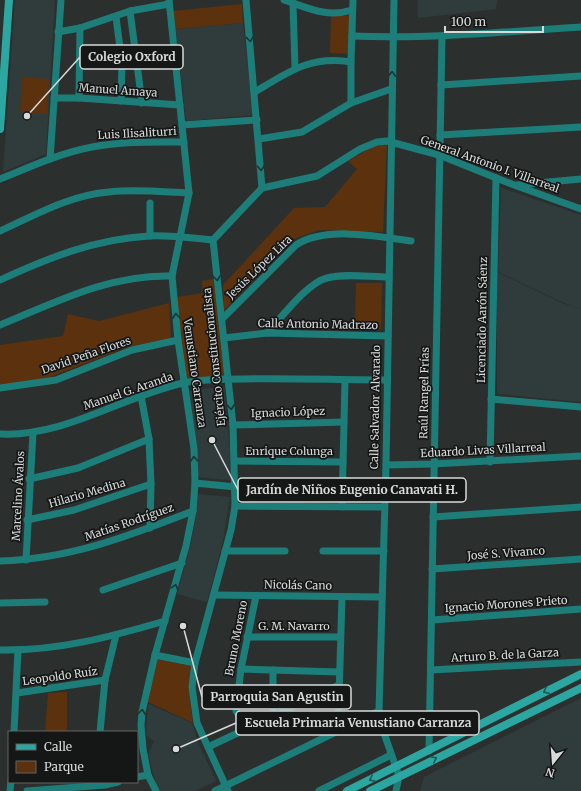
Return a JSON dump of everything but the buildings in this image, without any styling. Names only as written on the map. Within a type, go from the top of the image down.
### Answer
[{"type":"street","points":[[0,129],[9,0]]},
{"type":"street","points":[[50,158],[61,0]]},
{"type":"street","points":[[246,0],[262,188]]},
{"type":"street","points":[[284,0],[323,14],[338,14],[352,10]]},
{"type":"street","points":[[350,103],[352,0]]},
{"type":"street","name":"Calle Salvador Alvarado","points":[[394,0],[388,238],[389,278],[386,380],[386,465],[379,711],[381,725],[399,776]]},
{"type":"street","points":[[58,32],[80,28],[130,11],[169,2]]},
{"type":"street","name":"Venustiano Carranza","points":[[156,791],[148,775],[141,725],[145,696],[155,655],[182,563],[193,511],[195,483],[194,449],[178,340],[172,276],[189,193],[169,2]]},
{"type":"street","points":[[293,3],[295,68]]},
{"type":"street","points":[[130,11],[142,103]]},
{"type":"street","points":[[116,17],[122,63],[121,101]]},
{"type":"street","points":[[352,36],[442,36],[581,27]]},
{"type":"street","points":[[79,98],[80,28]]},
{"type":"street","name":"Raúl Rangel Frías","points":[[429,751],[442,36]]},
{"type":"street","points":[[255,92],[295,68],[317,61],[334,60],[351,62]]},
{"type":"street","points":[[122,63],[136,62]]},
{"type":"street","points":[[441,85],[581,76]]},
{"type":"street","points":[[259,139],[307,130],[350,103],[391,88]]},
{"type":"street","name":"Manuel Amaya","points":[[54,98],[79,98],[180,105]]},
{"type":"street","points":[[182,125],[257,120]]},
{"type":"street","points":[[440,136],[581,127]]},
{"type":"street","points":[[0,280],[49,258],[82,247],[112,240],[150,236],[213,240],[262,188],[317,176],[360,149],[377,142],[391,141]]},
{"type":"street","name":"General Antonio I. Villarreal","points":[[391,141],[440,155],[514,185],[581,209]]},
{"type":"street","name":"Luis Ilisaliturri","points":[[0,178],[50,158],[93,146],[184,142]]},
{"type":"street","name":"Licenciado Aarón Sáenz","points":[[490,462],[496,178]]},
{"type":"street","points":[[514,185],[581,179]]},
{"type":"street","points":[[0,231],[67,201],[88,195],[109,192],[189,193]]},
{"type":"street","points":[[150,203],[150,236]]},
{"type":"street","name":"Jesús López Lira","points":[[222,319],[296,245],[306,239],[333,235],[411,240]]},
{"type":"street","name":"Ejército Constitucionalista","points":[[213,240],[229,379],[236,486],[235,506],[226,551],[195,663],[192,681],[193,701],[198,723],[227,788]]},
{"type":"street","points":[[0,325],[63,297],[91,288],[137,278],[172,276]]},
{"type":"street","points":[[267,333],[309,289],[320,280],[337,276],[389,278]]},
{"type":"street","name":"Calle Antonio Madrazo","points":[[224,338],[267,333],[388,336]]},
{"type":"street","name":"David Peña Flores","points":[[0,388],[56,380],[132,350],[178,340]]},
{"type":"street","name":"Manuel G. Aranda","points":[[0,434],[33,433],[80,419],[141,396],[184,383],[229,379],[386,380]]},
{"type":"street","points":[[342,508],[345,380]]},
{"type":"street","points":[[141,396],[149,439],[151,484],[150,528]]},
{"type":"street","points":[[491,399],[581,407]]},
{"type":"street","name":"Ignacio López","points":[[233,425],[344,422]]},
{"type":"street","name":"Marcelino Ávalos","points":[[26,560],[27,520],[33,433]]},
{"type":"street","points":[[30,479],[78,468],[149,439]]},
{"type":"street","name":"Eduardo Livas Villarreal","points":[[386,465],[490,462],[581,456]]},
{"type":"street","name":"Enrique Colunga","points":[[235,462],[344,462]]},
{"type":"street","points":[[195,483],[236,486]]},
{"type":"street","name":"Hilario Medina","points":[[27,520],[74,510],[151,484]]},
{"type":"street","points":[[235,506],[342,508],[384,507]]},
{"type":"street","points":[[433,517],[581,507]]},
{"type":"street","name":"Matías Rodríguez","points":[[0,561],[26,560],[60,555],[103,545],[193,511]]},
{"type":"street","points":[[323,550],[384,551]]},
{"type":"street","points":[[226,551],[285,551]]},
{"type":"street","name":"José S. Vivanco","points":[[432,569],[581,559]]},
{"type":"street","points":[[102,590],[182,563]]},
{"type":"street","name":"Nicolás Cano","points":[[214,595],[382,597]]},
{"type":"street","name":"Bruno Moreno","points":[[248,729],[236,711],[241,669],[256,596]]},
{"type":"street","points":[[338,731],[342,597]]},
{"type":"street","points":[[0,603],[45,602]]},
{"type":"street","name":"Ignacio Morones Prieto","points":[[432,620],[581,609]]},
{"type":"street","points":[[0,650],[18,650],[79,644],[165,621]]},
{"type":"street","points":[[100,731],[105,680],[116,635]]},
{"type":"street","name":"G. M. Navarro","points":[[247,637],[340,637]]},
{"type":"street","points":[[14,731],[18,650]]},
{"type":"street","points":[[155,655],[195,663]]},
{"type":"street","name":"Arturo B. de la Garza","points":[[431,670],[581,662]]},
{"type":"street","points":[[241,669],[339,672]]},
{"type":"street","points":[[272,670],[273,717]]},
{"type":"street","points":[[347,791],[581,674]]},
{"type":"street","name":"Leopoldo Ruíz","points":[[17,693],[105,680]]},
{"type":"street","points":[[208,747],[339,686]]},
{"type":"street","points":[[370,791],[581,688]]},
{"type":"street","points":[[215,791],[227,788],[379,711]]},
{"type":"street","points":[[319,791],[391,755]]},
{"type":"street","points":[[138,777],[148,775]]},
{"type":"street","points":[[396,791],[399,776]]},
{"type":"street","points":[[27,791],[105,784]]},
{"type":"shaded area","points":[[15,0],[55,0],[46,154],[3,172]]},
{"type":"shaded area","points":[[418,0],[497,0],[496,9],[418,18]]},
{"type":"shaded area","points":[[243,23],[253,115],[186,121],[176,29]]},
{"type":"shaded area","points":[[501,188],[581,215],[581,309],[562,302],[498,272]]},
{"type":"shaded area","points":[[497,272],[562,303],[581,309],[581,402],[499,394],[497,391]]},
{"type":"shaded area","points":[[224,386],[230,452],[230,480],[197,477],[188,391]]},
{"type":"shaded area","points":[[197,494],[230,497],[223,541],[207,602],[177,594],[191,543],[196,514]]},
{"type":"shaded area","points":[[581,698],[581,791],[420,791],[424,777]]},
{"type":"shaded area","points":[[148,704],[192,723],[198,742],[216,781],[195,791],[158,791],[148,755],[154,741],[146,735]]},
{"type":"green space","points":[[242,4],[243,23],[175,29],[173,11]]},
{"type":"green space","points":[[356,15],[355,54],[330,53],[331,16]]},
{"type":"green space","points":[[22,77],[49,79],[47,114],[20,112]]},
{"type":"green space","points":[[387,143],[383,232],[319,230],[294,239],[224,310],[223,285],[294,208],[325,207],[357,169],[348,161],[372,147]]},
{"type":"green space","points":[[214,279],[224,376],[184,379],[177,297],[203,293],[202,281]]},
{"type":"green space","points":[[356,283],[382,283],[381,329],[355,329]]},
{"type":"green space","points":[[169,303],[171,339],[131,346],[37,382],[0,385],[0,345],[63,336],[68,314],[99,321]]},
{"type":"green space","points":[[157,659],[191,666],[190,695],[193,723],[146,701]]},
{"type":"green space","points":[[67,692],[67,731],[45,731],[48,693]]},
{"type":"place","name":"Colegio Oxford","points":[[27,116]]},
{"type":"place","name":"Jardín de Niños Eugenio Canavati H.","points":[[212,440]]},
{"type":"place","name":"Parroquia San Agustin","points":[[183,626]]},
{"type":"place","name":"Escuela Primaria Venustiano Carranza","points":[[176,749]]}]
